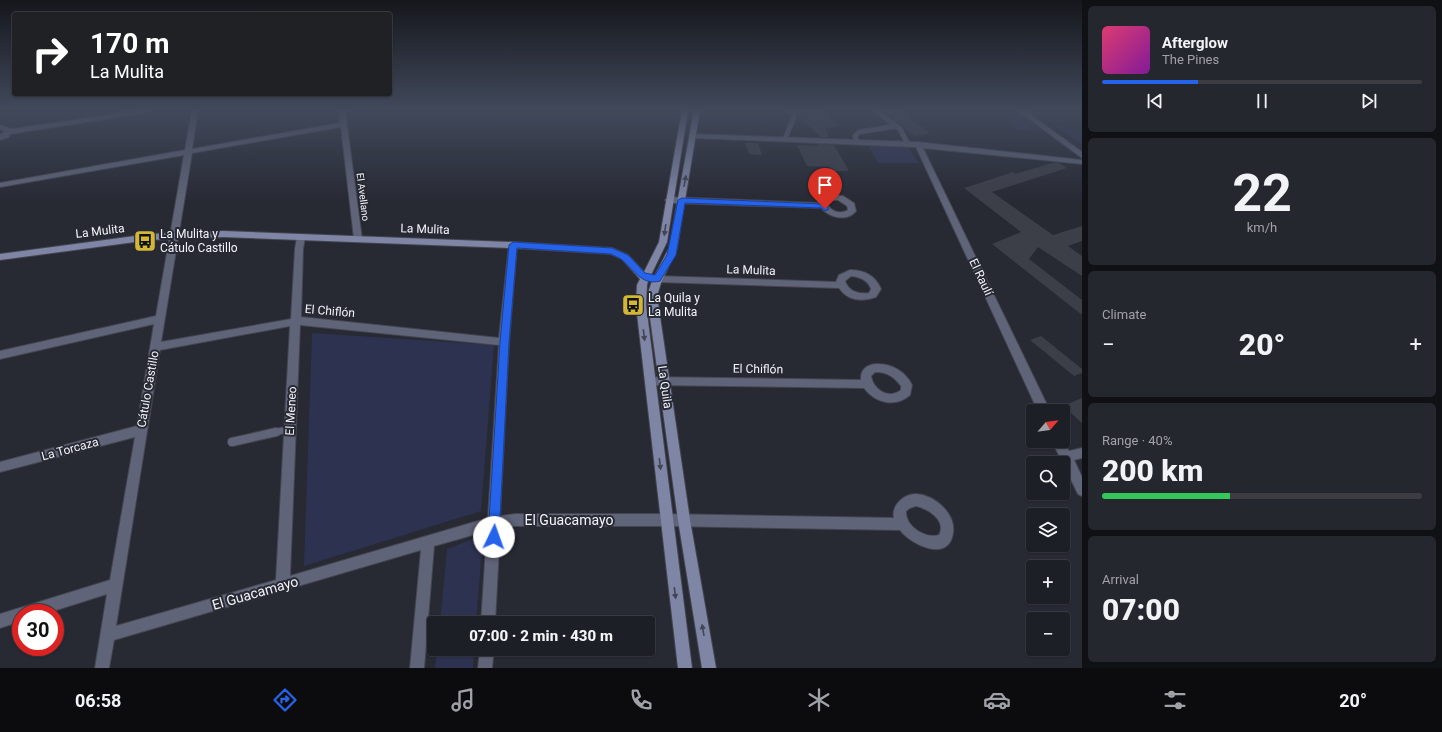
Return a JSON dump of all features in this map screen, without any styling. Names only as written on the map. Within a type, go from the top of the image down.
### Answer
[{"type":"main road","name":"La Quila","points":[[679,141],[663,242],[651,278],[652,296],[684,520],[710,668]]},
{"type":"main road","name":"La Quila","points":[[685,668],[641,305],[642,286],[672,255],[692,141]]},
{"type":"main road","name":"La Mulita","points":[[0,257],[114,241],[173,236],[247,234],[513,245],[612,251],[625,257],[639,273],[651,278]]},
{"type":"street","name":"Cátulo Castillo","points":[[102,668],[190,141]]},
{"type":"street","points":[[0,185],[248,141]]},
{"type":"street","name":"El Avellano","points":[[346,141],[358,239]]},
{"type":"street","points":[[837,141],[918,144],[1082,162]]},
{"type":"street","points":[[1064,141],[1082,156]]},
{"type":"street","name":"El Raulí","points":[[918,144],[1041,404]]},
{"type":"street","points":[[669,200],[823,206]]},
{"type":"street","name":"El Meneo","points":[[283,585],[295,322],[301,237]]},
{"type":"street","points":[[488,616],[504,342],[513,245]]},
{"type":"street","name":"La Mulita","points":[[651,278],[841,285]]},
{"type":"street","points":[[0,355],[160,319]]},
{"type":"street","name":"El Chiflón","points":[[155,347],[295,322],[308,322],[504,342]]},
{"type":"street","name":"El Chiflón","points":[[650,381],[867,384]]},
{"type":"street","name":"La Torcaza","points":[[0,467],[141,430]]},
{"type":"street","points":[[1069,456],[1082,452]]},
{"type":"street","points":[[1070,465],[1082,490]]},
{"type":"street","name":"El Guacamayo","points":[[108,635],[494,523],[515,520],[684,520],[902,524]]},
{"type":"street","points":[[417,668],[428,543]]},
{"type":"street","points":[[55,604],[115,586]]},
{"type":"street","points":[[0,621],[12,617]]},
{"type":"street","points":[[485,668],[486,656]]},
{"type":"lane","points":[[232,442],[290,429]]},
{"type":"shaded area","points":[[867,143],[906,144],[919,163],[878,163]]},
{"type":"shaded area","points":[[312,333],[494,345],[481,511],[304,566]]},
{"type":"shaded area","points":[[483,535],[477,616],[441,616],[447,549]]},
{"type":"shaded area","points":[[436,656],[474,656],[473,668],[435,668]]},
{"type":"building","points":[[745,143],[758,143],[762,155],[749,154]]},
{"type":"building","points":[[817,144],[834,145],[849,171],[831,171],[829,167],[807,166],[797,145],[818,146]]},
{"type":"building","points":[[1052,163],[1059,163],[1067,168],[992,192],[1053,235],[1082,226],[1082,241],[1068,246],[1082,256],[1082,276],[1038,247],[1029,259],[1082,300],[1082,315],[992,244],[1021,232],[964,188],[1013,172],[1015,174]]},
{"type":"building","points":[[1041,336],[1082,369],[1082,373],[1074,376],[1030,340]]},
{"type":"building","points":[[1082,398],[1082,423],[1070,412],[1070,404],[1068,404]]},
{"type":"place","name":"La Mulita y Cátulo Castillo","points":[[145,241]]},
{"type":"place","name":"La Quila y La Mulita","points":[[633,305]]},
{"type":"route","points":[[494,537],[504,342],[513,245],[612,251],[625,257],[642,276],[657,279],[672,255],[682,200],[823,206],[825,209]]}]
